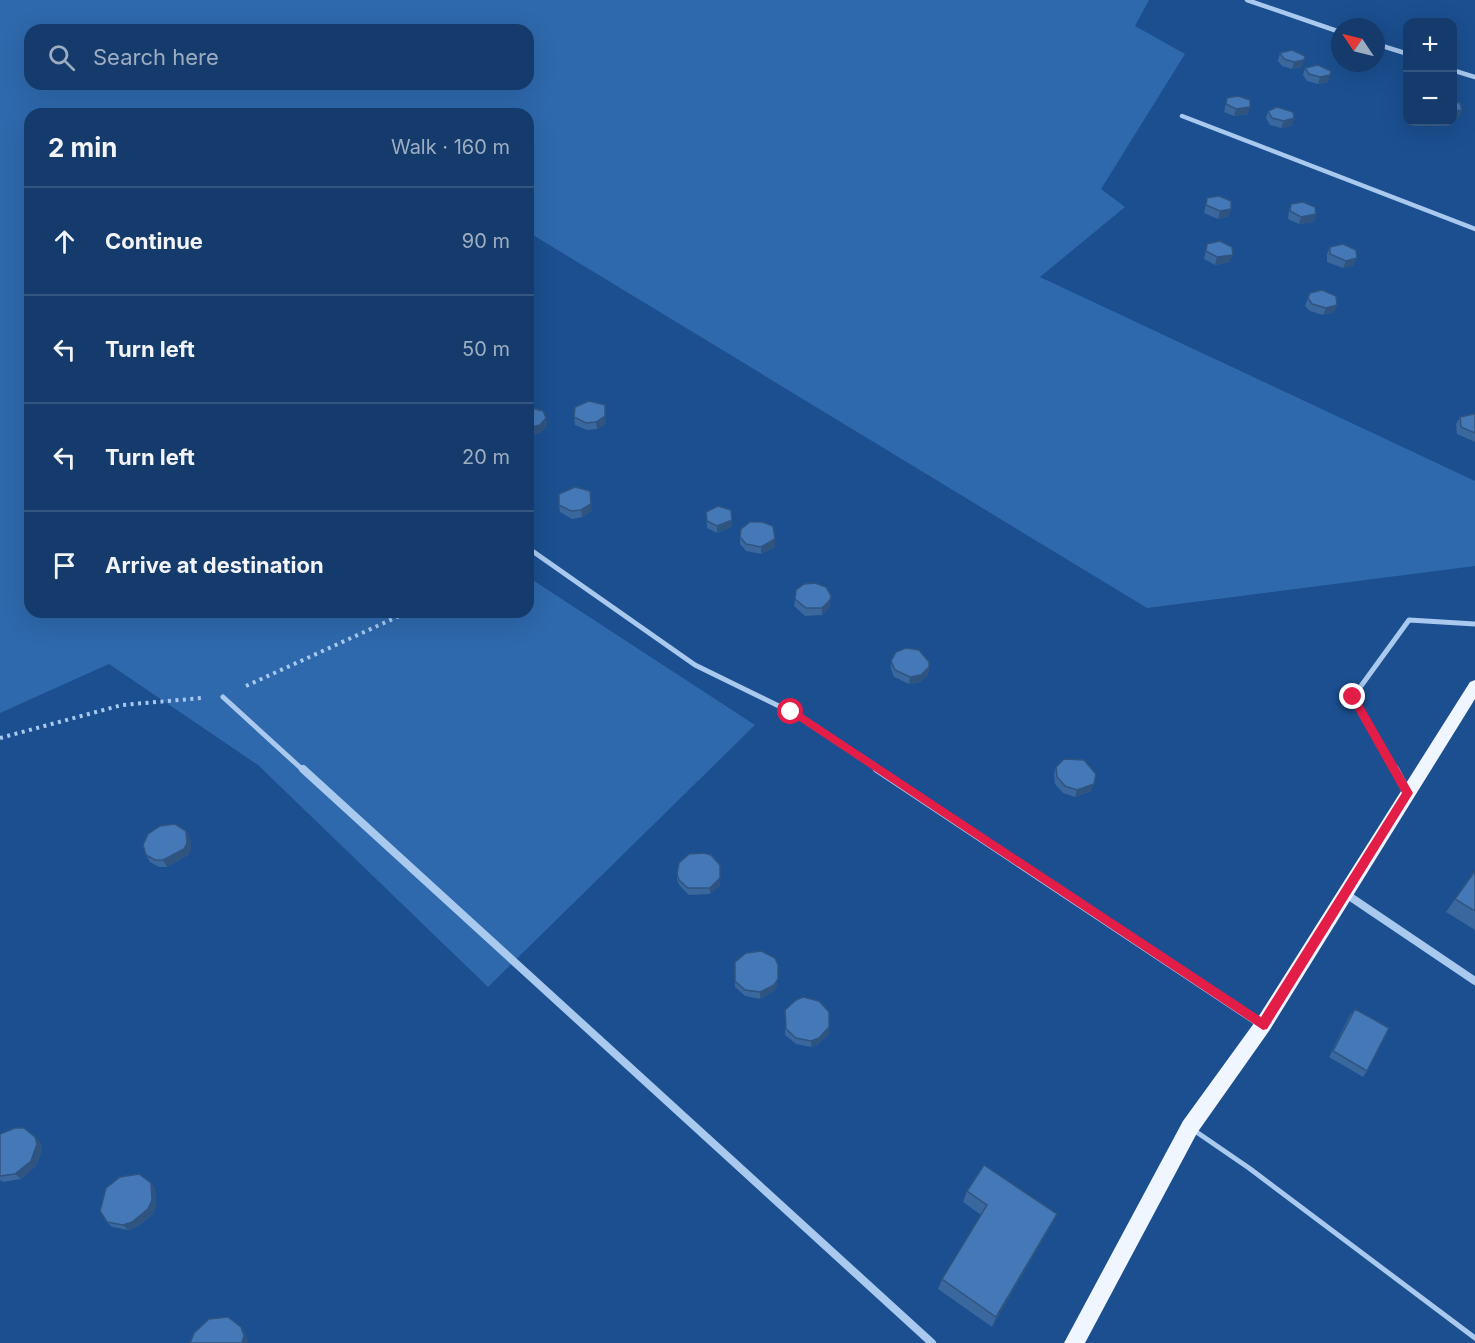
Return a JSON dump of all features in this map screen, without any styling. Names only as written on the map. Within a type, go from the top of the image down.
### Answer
[{"type":"main road","points":[[1074,1343],[1190,1127],[1263,1025],[1473,693]]},
{"type":"street","points":[[1247,0],[1331,29]]},
{"type":"street","points":[[1385,47],[1403,53]]},
{"type":"street","points":[[1457,72],[1475,77]]},
{"type":"street","points":[[1182,116],[1475,229]]},
{"type":"street","points":[[534,552],[695,665],[791,712],[1263,1025]]},
{"type":"street","points":[[1408,793],[1353,697],[1409,620],[1475,624]]},
{"type":"street","points":[[224,697],[933,1343]]},
{"type":"street","points":[[1345,893],[1475,981]]},
{"type":"lane","points":[[1190,1127],[1249,1168],[1475,1338]]},
{"type":"shaded area","points":[[0,0],[1149,0],[1135,26],[1185,54],[1101,189],[1125,207],[1040,277],[1475,481],[1475,566],[1147,608],[534,236],[534,108],[24,108],[24,618],[534,618],[534,581],[755,725],[488,987],[258,765],[109,664],[0,713]]},
{"type":"building","points":[[1292,50],[1305,56],[1304,60],[1294,62],[1284,59],[1280,53]]},
{"type":"building","points":[[1318,65],[1331,71],[1330,75],[1320,77],[1309,74],[1305,68]]},
{"type":"building","points":[[1238,96],[1250,100],[1250,107],[1236,109],[1226,104],[1227,98]]},
{"type":"building","points":[[1457,103],[1460,103],[1462,110],[1457,110]]},
{"type":"building","points":[[1277,107],[1293,112],[1294,118],[1284,121],[1272,118],[1268,111]]},
{"type":"building","points":[[1219,196],[1231,201],[1231,209],[1220,211],[1206,205],[1207,198]]},
{"type":"building","points":[[1303,202],[1315,207],[1316,214],[1301,217],[1290,211],[1291,204]]},
{"type":"building","points":[[1220,241],[1232,247],[1233,255],[1217,257],[1206,251],[1207,244]]},
{"type":"building","points":[[1343,244],[1356,250],[1357,258],[1346,261],[1330,254],[1330,247]]},
{"type":"building","points":[[1322,290],[1336,296],[1337,305],[1326,308],[1312,304],[1308,298],[1310,293]]},
{"type":"building","points":[[589,401],[605,405],[605,416],[596,422],[586,423],[574,417],[575,407]]},
{"type":"building","points":[[534,409],[543,411],[546,418],[540,425],[534,426]]},
{"type":"building","points":[[1475,414],[1475,433],[1461,427],[1460,417]]},
{"type":"building","points":[[575,487],[590,491],[591,504],[581,510],[571,511],[559,505],[559,494]]},
{"type":"building","points":[[718,506],[731,510],[732,520],[717,526],[707,521],[706,512]]},
{"type":"building","points":[[750,522],[762,522],[773,526],[775,539],[761,547],[746,544],[740,537],[741,529]]},
{"type":"building","points":[[815,583],[826,587],[831,596],[830,600],[822,608],[806,608],[795,599],[796,590],[804,584]]},
{"type":"building","points":[[906,648],[919,650],[929,662],[929,667],[921,675],[910,677],[895,670],[891,661],[896,652]]},
{"type":"building","points":[[1064,759],[1084,760],[1096,774],[1094,784],[1077,790],[1065,786],[1057,777],[1056,767]]},
{"type":"building","points":[[175,824],[186,831],[187,843],[184,849],[163,860],[155,860],[146,855],[143,845],[148,834],[160,826]]},
{"type":"building","points":[[689,854],[711,855],[720,865],[720,878],[710,888],[688,888],[679,880],[677,874],[679,863]]},
{"type":"building","points":[[1475,871],[1475,911],[1455,899]]},
{"type":"building","points":[[761,951],[775,958],[778,965],[778,979],[774,985],[760,992],[745,990],[735,981],[735,962],[746,953]]},
{"type":"building","points":[[803,997],[819,1001],[829,1012],[829,1027],[819,1038],[811,1041],[796,1038],[786,1029],[785,1010]]},
{"type":"building","points":[[1355,1009],[1389,1028],[1367,1071],[1333,1051]]},
{"type":"building","points":[[15,1128],[24,1128],[35,1137],[37,1144],[31,1161],[15,1174],[0,1176],[0,1134]]},
{"type":"building","points":[[984,1165],[1057,1214],[996,1317],[942,1279],[987,1205],[967,1191]]},
{"type":"building","points":[[139,1174],[151,1183],[152,1200],[148,1209],[132,1222],[123,1225],[107,1222],[100,1211],[106,1188],[120,1177]]},
{"type":"building","points":[[228,1317],[241,1327],[244,1336],[242,1343],[190,1343],[194,1333],[209,1319]]},
{"type":"route","points":[[791,712],[1263,1025],[1408,793],[1353,697]]}]
